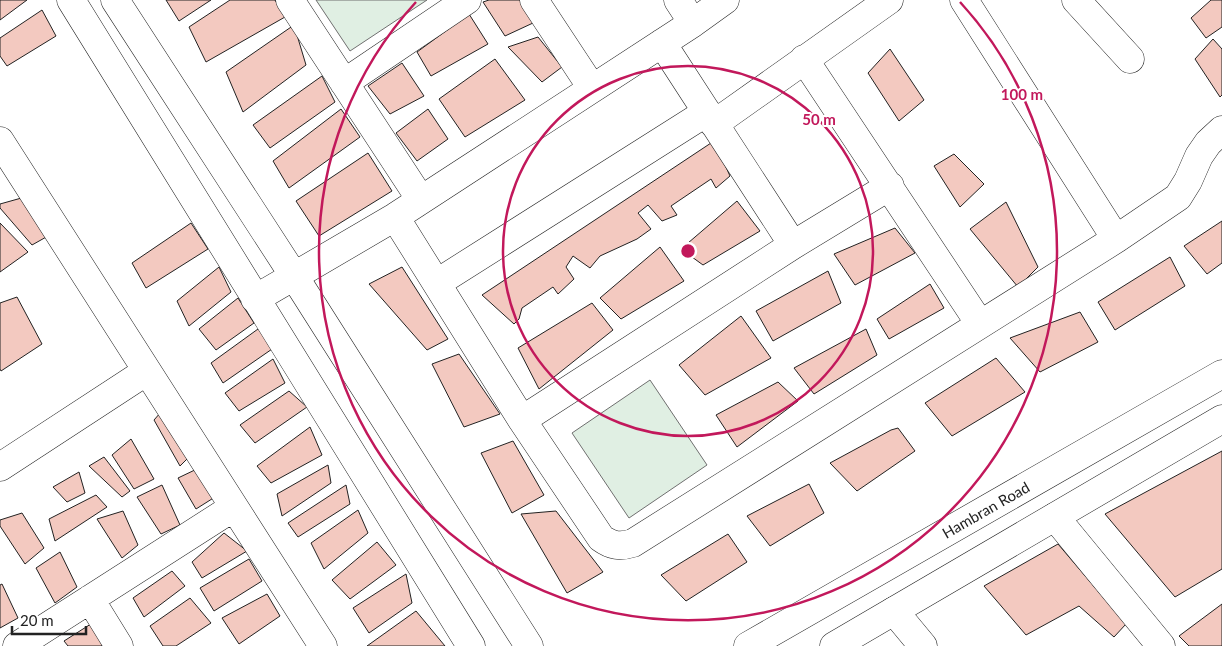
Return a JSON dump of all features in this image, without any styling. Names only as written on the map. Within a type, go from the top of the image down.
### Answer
[{"type":"street","points":[[71,0],[472,646]]},
{"type":"street","points":[[116,0],[530,646]]},
{"type":"street","points":[[290,0],[421,200]]},
{"type":"street","points":[[344,83],[468,0]]},
{"type":"street","points":[[534,0],[592,88]]},
{"type":"street","points":[[678,0],[693,23]]},
{"type":"street","points":[[255,299],[396,217],[693,23],[725,0]]},
{"type":"street","points":[[437,283],[711,118],[889,0]]},
{"type":"street","points":[[964,0],[1116,238]]},
{"type":"street","points":[[1076,0],[1130,59]]},
{"type":"street","points":[[662,43],[793,244]]},
{"type":"street","points":[[804,58],[980,324]]},
{"type":"street","points":[[396,217],[522,420],[602,538],[615,546],[626,546],[633,544],[1178,197],[1199,156],[1208,143],[1222,130]]},
{"type":"street","points":[[3,152],[147,371],[323,646]]},
{"type":"street","points":[[522,420],[793,244],[890,186]]},
{"type":"street","points":[[0,467],[147,371]]},
{"type":"street","name":"Hambran Road","points":[[748,646],[1222,374]]},
{"type":"street","points":[[834,646],[1222,419]]},
{"type":"street","points":[[17,646],[234,507]]},
{"type":"street","points":[[1056,517],[1161,646]]},
{"type":"street","points":[[90,599],[119,646]]},
{"type":"street","points":[[894,611],[923,646]]},
{"type":"green space","points":[[316,0],[427,0],[350,51]]},
{"type":"green space","points":[[650,380],[707,465],[629,518],[572,433]]},
{"type":"building","points":[[0,0],[27,0],[0,20]]},
{"type":"building","points":[[166,0],[211,0],[179,21]]},
{"type":"building","points":[[230,0],[275,0],[285,17],[206,62],[189,27]]},
{"type":"building","points":[[489,0],[521,0],[533,23],[505,36],[483,2]]},
{"type":"building","points":[[1211,0],[1222,0],[1222,27],[1206,38],[1191,18]]},
{"type":"building","points":[[42,10],[56,36],[7,66],[0,56],[0,38]]},
{"type":"building","points":[[469,14],[488,44],[431,76],[417,52]]},
{"type":"building","points":[[294,25],[306,65],[243,112],[226,72]]},
{"type":"building","points":[[538,37],[562,67],[542,82],[508,47]]},
{"type":"building","points":[[1213,39],[1222,49],[1222,95],[1220,97],[1195,59]]},
{"type":"building","points":[[890,49],[924,100],[899,121],[868,73]]},
{"type":"building","points":[[495,59],[525,100],[465,137],[439,99]]},
{"type":"building","points":[[402,63],[424,96],[390,114],[368,86]]},
{"type":"building","points":[[322,76],[335,102],[270,148],[253,125]]},
{"type":"building","points":[[341,109],[360,137],[289,188],[273,161]]},
{"type":"building","points":[[428,109],[448,139],[417,161],[396,133]]},
{"type":"building","points":[[714,141],[730,176],[716,188],[711,179],[671,206],[677,215],[662,221],[648,205],[638,213],[651,229],[637,239],[600,256],[590,268],[573,256],[566,267],[574,279],[558,294],[553,287],[522,308],[519,319],[514,324],[482,295]]},
{"type":"building","points":[[368,153],[392,191],[319,236],[296,201]]},
{"type":"building","points":[[954,154],[984,184],[960,207],[934,166]]},
{"type":"building","points":[[25,197],[48,236],[32,245],[0,208],[0,204]]},
{"type":"building","points":[[737,201],[760,231],[703,265],[681,249]]},
{"type":"building","points":[[1006,202],[1038,267],[1018,287],[970,229]]},
{"type":"building","points":[[1222,221],[1222,263],[1207,274],[1184,246]]},
{"type":"building","points":[[0,223],[28,252],[0,272]]},
{"type":"building","points":[[191,223],[208,249],[146,288],[132,263]]},
{"type":"building","points":[[895,228],[915,253],[855,285],[834,254]]},
{"type":"building","points":[[660,247],[684,281],[621,319],[600,298]]},
{"type":"building","points":[[1170,257],[1185,286],[1115,330],[1098,302]]},
{"type":"building","points":[[219,267],[231,292],[189,326],[177,301]]},
{"type":"building","points":[[402,267],[448,339],[427,350],[369,284]]},
{"type":"building","points":[[828,271],[841,303],[773,341],[756,311]]},
{"type":"building","points":[[930,284],[944,308],[889,339],[877,319]]},
{"type":"building","points":[[17,297],[42,344],[1,371],[0,303]]},
{"type":"building","points":[[238,298],[254,323],[216,350],[199,329]]},
{"type":"building","points":[[592,303],[613,330],[539,389],[518,348]]},
{"type":"building","points":[[1080,312],[1098,342],[1040,372],[1010,338]]},
{"type":"building","points":[[741,316],[771,358],[705,395],[679,365]]},
{"type":"building","points":[[258,329],[275,347],[223,383],[211,363]]},
{"type":"building","points":[[866,329],[877,355],[814,394],[794,368]]},
{"type":"building","points":[[459,354],[500,414],[464,427],[432,364]]},
{"type":"building","points":[[996,358],[1025,392],[952,436],[925,403]]},
{"type":"building","points":[[273,359],[285,383],[239,411],[225,393]]},
{"type":"building","points":[[778,382],[798,401],[737,447],[716,415]]},
{"type":"building","points":[[289,391],[307,407],[255,443],[240,425]]},
{"type":"building","points":[[161,412],[192,454],[180,466],[154,420]]},
{"type":"building","points":[[310,427],[322,455],[271,483],[257,466]]},
{"type":"building","points":[[898,428],[915,451],[857,491],[830,463],[891,430]]},
{"type":"building","points":[[131,439],[154,479],[134,489],[112,455]]},
{"type":"building","points":[[513,441],[544,495],[512,513],[481,453]]},
{"type":"building","points":[[1222,451],[1222,569],[1175,597],[1105,514]]},
{"type":"building","points":[[104,457],[130,491],[122,497],[89,466]]},
{"type":"building","points":[[328,465],[331,483],[282,516],[277,494]]},
{"type":"building","points":[[199,468],[215,497],[196,509],[178,478]]},
{"type":"building","points":[[79,472],[85,493],[67,502],[53,487]]},
{"type":"building","points":[[809,484],[824,513],[770,546],[747,516]]},
{"type":"building","points":[[162,485],[180,525],[161,534],[137,497]]},
{"type":"building","points":[[346,485],[350,504],[298,537],[288,523]]},
{"type":"building","points":[[96,495],[107,507],[55,541],[49,519]]},
{"type":"building","points":[[358,510],[368,533],[324,569],[311,543]]},
{"type":"building","points":[[123,511],[138,545],[122,558],[97,519]]},
{"type":"building","points":[[556,511],[603,572],[567,593],[521,514]]},
{"type":"building","points":[[22,513],[44,548],[25,564],[0,526],[0,520]]},
{"type":"building","points":[[224,533],[247,551],[202,578],[192,562]]},
{"type":"building","points":[[728,534],[747,562],[686,601],[661,575]]},
{"type":"building","points":[[377,542],[396,565],[350,599],[332,580]]},
{"type":"building","points":[[1058,544],[1126,624],[1114,637],[1079,606],[1026,635],[984,586]]},
{"type":"building","points":[[60,552],[77,587],[55,603],[36,568]]},
{"type":"building","points":[[249,559],[262,581],[214,611],[200,588]]},
{"type":"building","points":[[172,571],[185,586],[144,617],[133,598]]},
{"type":"building","points":[[406,574],[412,603],[369,633],[353,608]]},
{"type":"building","points":[[2,584],[18,618],[0,628],[0,585]]},
{"type":"building","points":[[267,594],[280,616],[239,644],[222,618]]},
{"type":"building","points":[[190,598],[211,623],[176,646],[163,646],[150,626]]},
{"type":"building","points":[[1222,604],[1222,646],[1189,646],[1179,636]]},
{"type":"building","points":[[416,611],[445,646],[367,646]]},
{"type":"building","points":[[94,622],[105,644],[101,646],[68,646],[64,641]]}]
